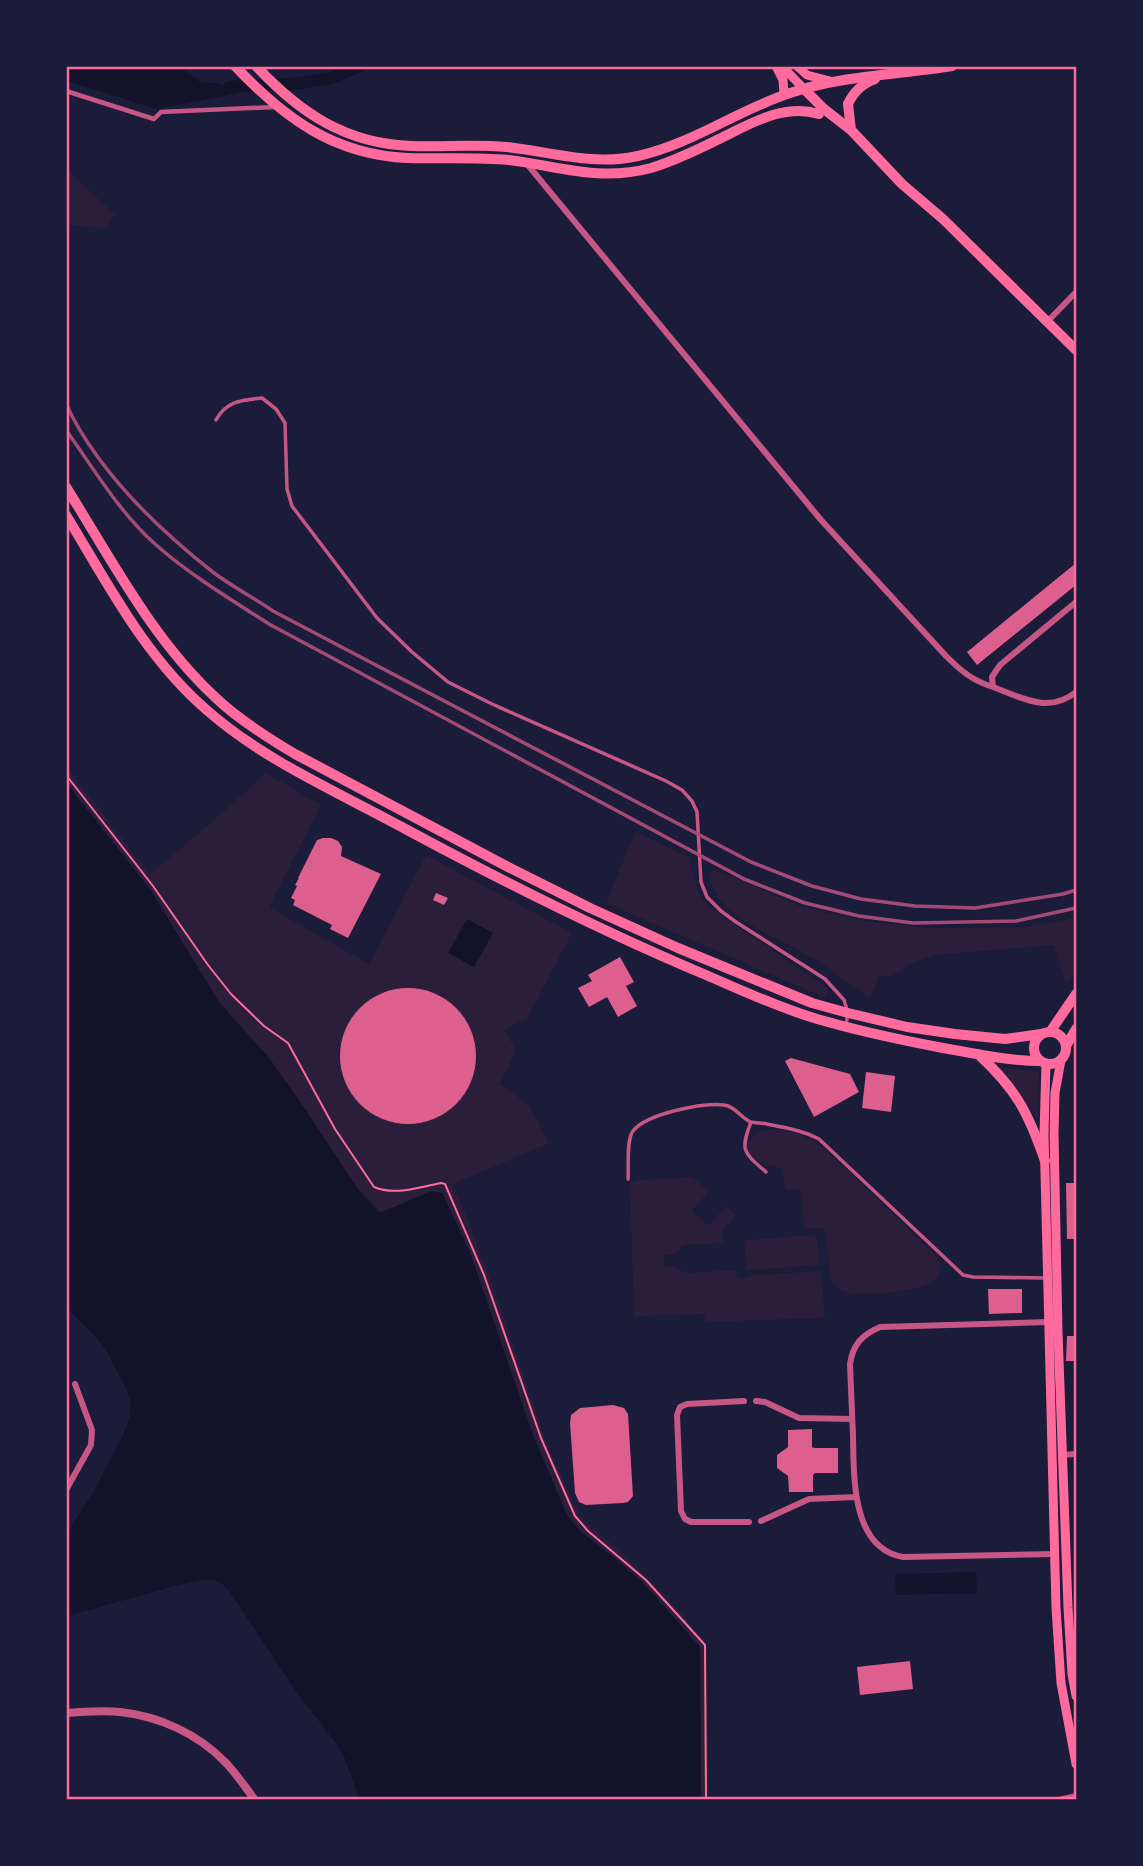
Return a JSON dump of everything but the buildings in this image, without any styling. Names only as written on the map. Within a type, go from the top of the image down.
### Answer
[{"type":"main road","points":[[234,66],[279,107],[330,141],[367,153],[408,158],[475,158],[526,163],[586,174],[636,172],[676,160],[768,116],[800,111],[819,114],[850,130]]},
{"type":"main road","points":[[776,66],[783,80],[785,95]]},
{"type":"main road","points":[[782,66],[1076,350]]},
{"type":"main road","points":[[797,66],[807,75],[834,81]]},
{"type":"main road","points":[[261,70],[297,105],[315,118],[339,131],[379,142],[412,146],[487,146],[595,160],[639,156],[684,140],[785,95],[834,81],[952,66]]},
{"type":"main road","points":[[850,130],[847,110],[851,97],[863,83],[888,75]]},
{"type":"main road","points":[[526,163],[528,150]]},
{"type":"main road","points":[[66,487],[152,627],[216,699],[295,754],[590,908],[677,948],[812,1003],[907,1027],[979,1037],[1005,1039],[1046,1033],[1061,1035],[1066,1046]]},
{"type":"main road","points":[[66,515],[138,633],[171,674],[208,712],[273,757],[418,836],[584,921],[810,1017],[905,1041],[978,1054],[1054,1063],[1061,1060]]},
{"type":"main road","points":[[584,921],[590,908]]},
{"type":"main road","points":[[758,996],[763,984]]},
{"type":"main road","points":[[1076,994],[1046,1033],[1034,1044],[1034,1051],[1044,1062],[1049,1322],[1072,1674],[1076,1696]]},
{"type":"main road","points":[[1076,1029],[1061,1060],[1055,1093],[1054,1134],[1058,1455],[1056,1608],[1061,1683],[1076,1764]]},
{"type":"main road","points":[[978,1054],[1009,1085],[1023,1106],[1034,1127],[1045,1161]]},
{"type":"street","points":[[66,91],[154,119],[161,111],[279,107]]},
{"type":"street","points":[[526,163],[821,520],[946,656],[978,682],[1042,703],[1055,704],[1076,692]]},
{"type":"street","points":[[1047,323],[1076,292]]},
{"type":"street","points":[[993,687],[992,677],[1000,665],[1076,602]]},
{"type":"street","points":[[1049,1322],[880,1327],[867,1332],[855,1347],[850,1364],[856,1497],[859,1510],[879,1547],[890,1555],[903,1557],[1055,1554]]},
{"type":"street","points":[[66,1490],[91,1445],[92,1437],[92,1430],[75,1384]]},
{"type":"street","points":[[744,1401],[687,1404],[680,1407],[677,1415],[681,1511],[685,1519],[691,1522],[749,1522]]},
{"type":"street","points":[[756,1401],[765,1402],[799,1418],[852,1419]]},
{"type":"street","points":[[1058,1455],[1076,1454]]},
{"type":"street","points":[[761,1521],[810,1499],[856,1497]]},
{"type":"street","points":[[66,1713],[120,1712],[145,1716],[180,1729],[209,1747],[226,1763],[255,1800]]},
{"type":"street","points":[[1059,1800],[1076,1796]]},
{"type":"lane","points":[[216,420],[221,411],[234,402],[248,399],[262,398],[276,409],[285,423],[288,488],[292,506],[377,618],[448,682],[682,790],[697,812],[699,865],[706,897],[736,922],[825,979],[844,1000],[848,1013],[846,1027]]},
{"type":"lane","points":[[628,1180],[629,1140],[632,1133],[646,1121],[659,1114],[688,1108],[724,1105],[732,1107],[751,1122],[798,1130],[819,1139],[963,1275],[1048,1278]]},
{"type":"lane","points":[[751,1122],[744,1144],[745,1150],[766,1172]]},
{"type":"path","points":[[66,775],[153,886],[230,994],[264,1026],[288,1043],[335,1129],[374,1187],[395,1191],[445,1184],[484,1275],[541,1438],[575,1516],[588,1531],[646,1580],[705,1645],[706,1800]]},
{"type":"shaded area","points":[[66,67],[180,67],[201,83],[220,84],[235,94],[156,109],[67,81]]},
{"type":"shaded area","points":[[66,168],[115,215],[106,228],[67,225]]},
{"type":"shaded area","points":[[66,766],[150,874],[266,773],[321,805],[270,908],[369,964],[426,855],[572,933],[528,1017],[504,1030],[516,1050],[500,1084],[529,1105],[549,1143],[453,1184],[501,1308],[545,1438],[573,1502],[581,1516],[646,1576],[707,1645],[709,1799],[701,1799],[700,1647],[657,1598],[616,1559],[581,1532],[567,1515],[533,1435],[470,1253],[442,1193],[380,1212],[357,1188],[269,1058],[219,1002],[151,891],[67,783]]},
{"type":"shaded area","points":[[66,783],[151,891],[219,1002],[269,1058],[357,1188],[377,1211],[385,1211],[431,1191],[442,1193],[470,1253],[533,1435],[567,1515],[581,1532],[643,1583],[700,1647],[701,1799],[359,1799],[338,1746],[293,1687],[224,1585],[215,1580],[202,1580],[67,1616],[67,1534],[95,1489],[123,1435],[130,1416],[131,1401],[106,1350],[67,1308]]},
{"type":"shaded area","points":[[635,832],[689,857],[703,901],[829,989],[825,998],[606,903]]},
{"type":"shaded area","points":[[711,868],[800,906],[857,920],[930,928],[1015,928],[1076,918],[1076,972],[1066,983],[1054,945],[935,955],[910,964],[891,977],[880,975],[870,998],[818,961],[738,918],[720,900],[710,881]]},
{"type":"shaded area","points":[[467,919],[493,933],[474,967],[448,953]]},
{"type":"shaded area","points":[[996,1066],[1039,1072],[1038,1117],[1020,1092]]},
{"type":"shaded area","points":[[772,1129],[800,1134],[819,1145],[851,1173],[937,1257],[940,1272],[937,1277],[920,1287],[908,1290],[867,1294],[846,1292],[832,1284],[824,1228],[804,1229],[801,1189],[785,1190],[783,1170],[759,1162],[749,1155],[749,1142],[753,1136]]},
{"type":"shaded area","points":[[692,1177],[709,1191],[692,1211],[708,1226],[726,1206],[736,1215],[722,1231],[722,1243],[683,1245],[675,1254],[664,1255],[664,1267],[676,1267],[685,1273],[735,1270],[737,1276],[742,1279],[754,1275],[821,1271],[825,1318],[706,1322],[704,1314],[634,1316],[631,1183],[637,1180]]},
{"type":"shaded area","points":[[813,1235],[817,1239],[820,1261],[818,1265],[746,1269],[746,1240]]},
{"type":"shaded area","points":[[976,1572],[977,1593],[896,1595],[895,1574]]},
{"type":"pier","points":[[67,81],[156,109],[155,112],[66,85]]},
{"type":"waterway","points":[[229,87],[300,83],[332,78],[360,66]]},
{"type":"railway","points":[[66,404],[94,452],[131,497],[193,556],[221,578],[273,611],[751,862],[812,886],[861,899],[915,906],[975,908],[1076,890]]},
{"type":"railway","points":[[66,430],[108,490],[142,532],[182,566],[225,596],[269,624],[744,879],[805,903],[859,916],[913,923],[1016,921],[1076,908]]}]
